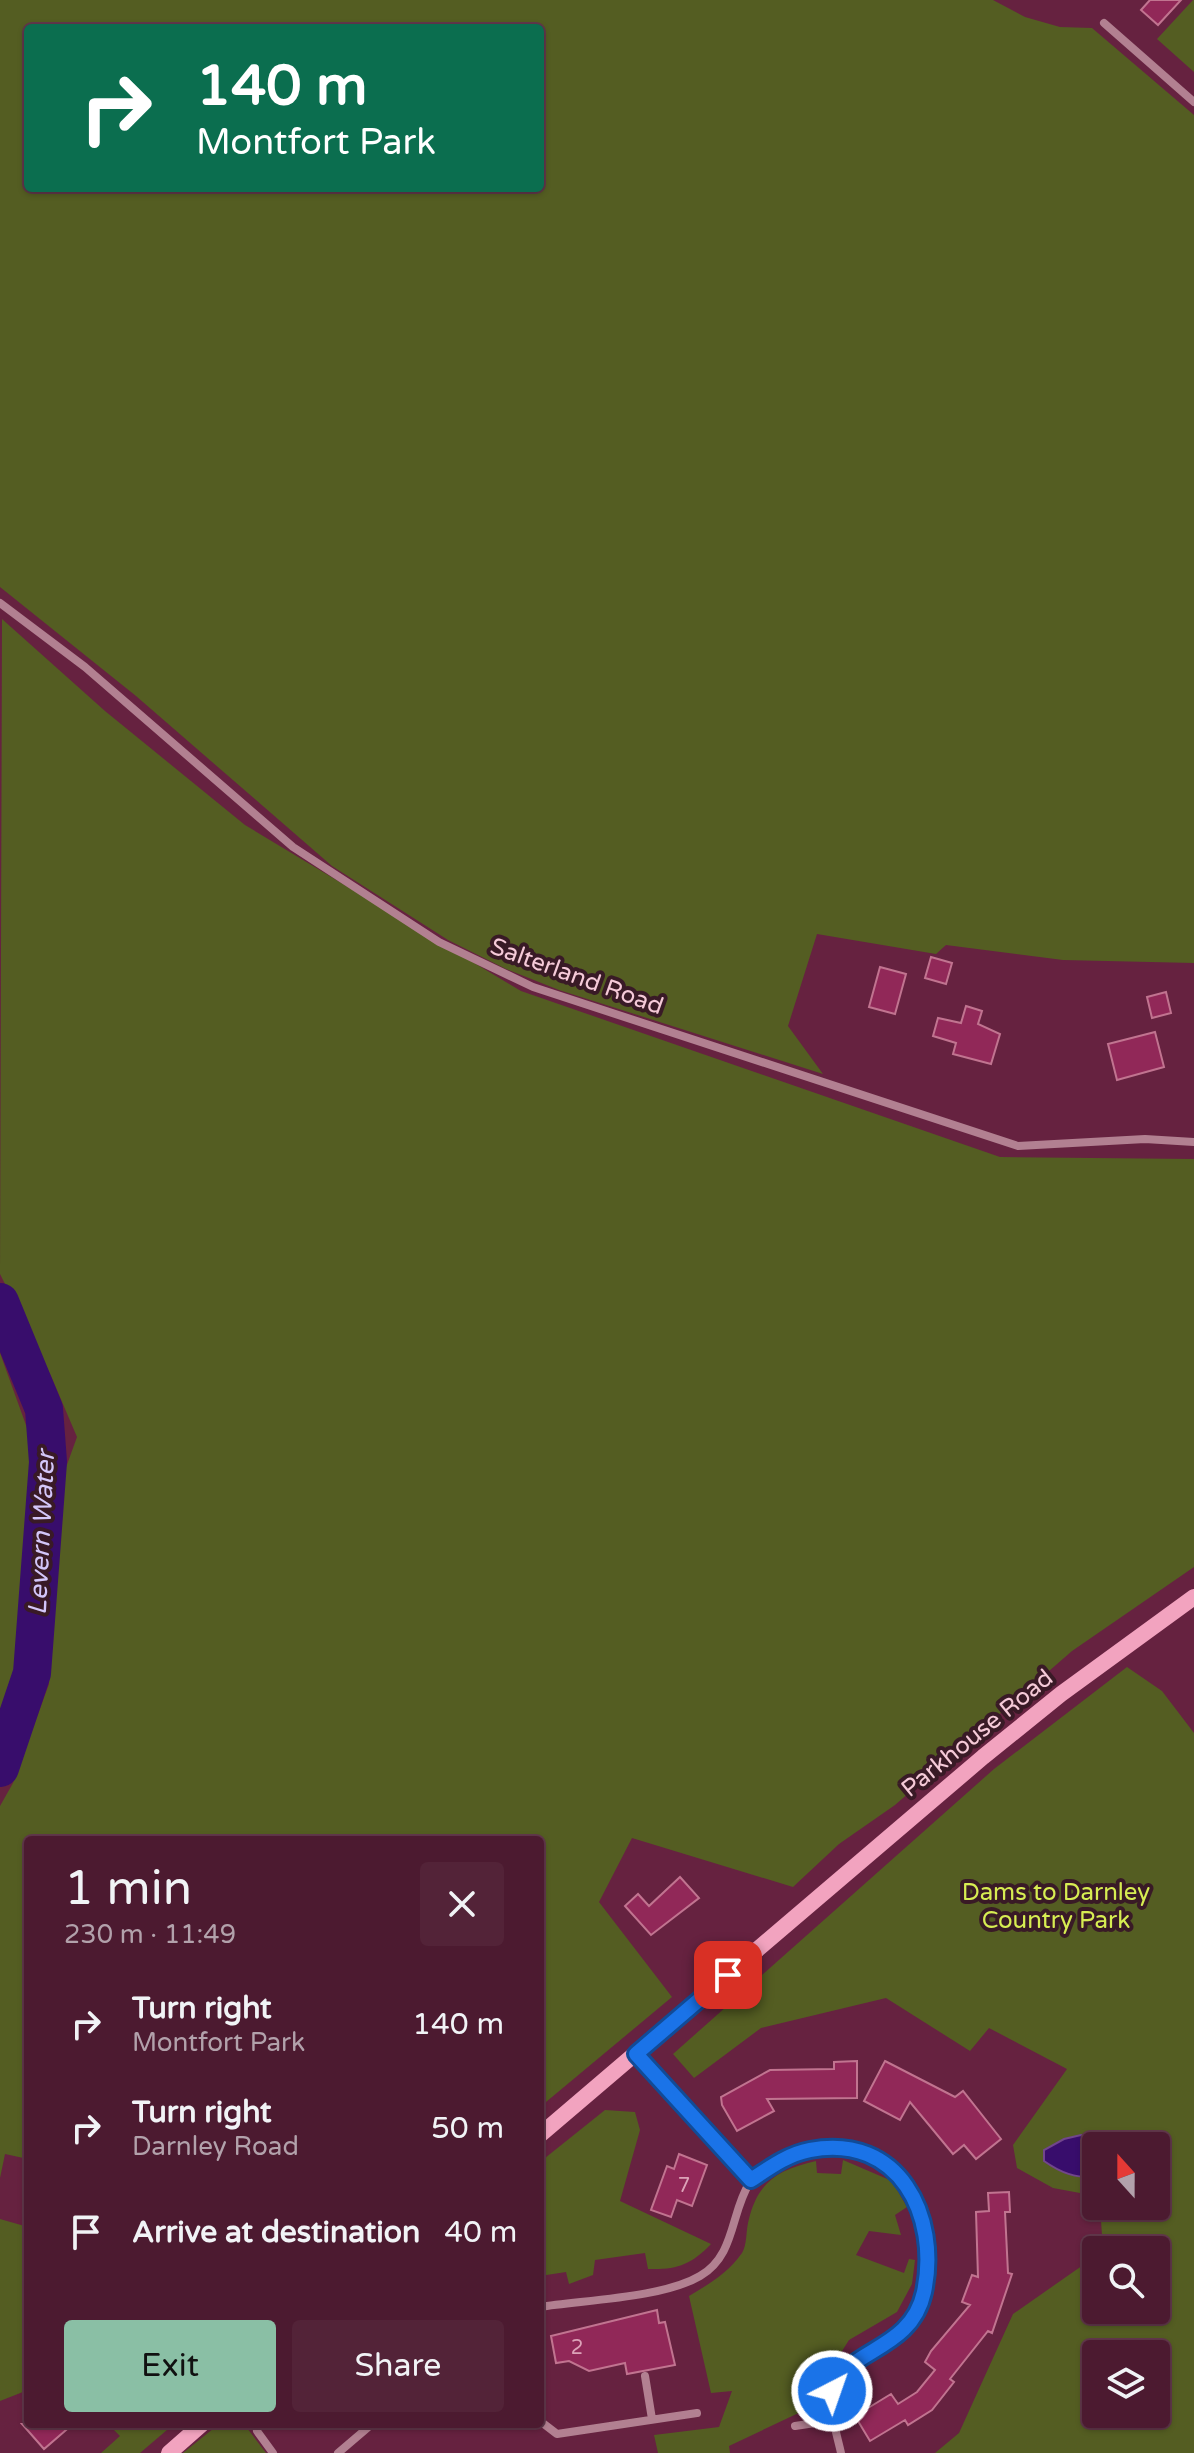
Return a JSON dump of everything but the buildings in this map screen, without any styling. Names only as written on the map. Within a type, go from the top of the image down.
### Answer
[{"type":"main road","name":"Parkhouse Road","points":[[544,2132],[994,1748],[1194,1597]]},
{"type":"main road","points":[[169,2453],[197,2428]]},
{"type":"street","points":[[1104,23],[1194,102]]},
{"type":"street","name":"Salterland Road","points":[[0,603],[85,667],[293,847],[439,942],[480,964],[533,987],[1018,1146],[1145,1139],[1194,1142]]},
{"type":"street","points":[[636,2054],[751,2180]]},
{"type":"street","points":[[544,2306],[678,2287],[703,2275],[728,2247],[751,2180],[786,2158],[811,2150],[838,2149],[887,2165],[920,2204],[927,2261],[924,2295],[898,2338],[846,2368],[835,2380],[832,2391],[841,2453]]},
{"type":"street","points":[[645,2376],[652,2419]]},
{"type":"street","points":[[544,2424],[557,2434],[697,2413]]},
{"type":"street","points":[[795,2426],[835,2420]]},
{"type":"street","points":[[338,2453],[367,2428]]},
{"type":"street","points":[[257,2431],[273,2453]]},
{"type":"green space","points":[[0,0],[993,0],[1025,17],[1060,27],[1092,28],[1194,115],[1194,963],[1063,960],[946,945],[936,954],[817,934],[788,1026],[823,1074],[559,990],[506,969],[448,940],[332,866],[136,696],[0,587]]},
{"type":"green space","points":[[1194,0],[1194,72],[1157,39]]},
{"type":"green space","points":[[2,619],[105,711],[245,825],[521,991],[1000,1157],[1194,1159],[1194,1567],[1072,1651],[895,1805],[839,1844],[793,1887],[632,1838],[599,1902],[672,1997],[544,2104],[544,1836],[24,1836],[24,2158],[5,2154],[0,2178],[0,1806],[13,1783],[49,1684],[56,1495],[77,1437],[51,1376],[0,1274]]},
{"type":"green space","points":[[0,1353],[31,1439],[20,1676],[0,1734]]},
{"type":"green space","name":"Dams to Darnley Country Park","points":[[1127,1667],[1162,1691],[1194,1733],[1194,2453],[935,2453],[959,2433],[1013,2314],[1082,2266],[1082,2324],[1170,2324],[1170,2236],[1102,2236],[1101,2220],[1170,2220],[1170,2132],[1082,2132],[1082,2193],[1053,2188],[1017,2168],[1013,2145],[1067,2069],[989,2028],[970,2051],[886,1998],[761,2028],[694,2078],[673,2054],[994,1769]]},
{"type":"green space","points":[[605,2110],[635,2112],[640,2130],[620,2201],[711,2244],[697,2257],[675,2267],[648,2269],[645,2253],[595,2260],[593,2275],[569,2284],[566,2272],[544,2275],[544,2159]]},
{"type":"green space","points":[[843,2160],[892,2181],[907,2207],[895,2215],[901,2235],[869,2231],[856,2255],[904,2273],[909,2259],[915,2260],[912,2284],[897,2312],[849,2340],[805,2410],[729,2446],[730,2453],[658,2453],[654,2435],[719,2427],[732,2391],[711,2393],[689,2296],[724,2272],[742,2253],[752,2209],[771,2180],[790,2169],[816,2161],[817,2173],[841,2174]]},
{"type":"green space","points":[[0,2219],[24,2226],[24,2392],[0,2401]]},
{"type":"green space","points":[[112,2428],[169,2428],[140,2453],[101,2453],[120,2436]]},
{"type":"green space","points":[[214,2428],[247,2428],[266,2453],[183,2453]]},
{"type":"shaded area","points":[[1082,2135],[1082,2177],[1056,2169],[1044,2161],[1044,2150],[1064,2139]]},
{"type":"waterway","name":"Levern Water","points":[[0,1302],[44,1409],[48,1462],[32,1673],[0,1768]]},
{"type":"route","points":[[728,1975],[636,2054],[751,2180],[786,2158],[811,2150],[838,2149],[887,2165],[920,2204],[923,2215],[927,2261],[924,2295],[898,2338],[846,2368],[835,2380],[832,2391]]}]
